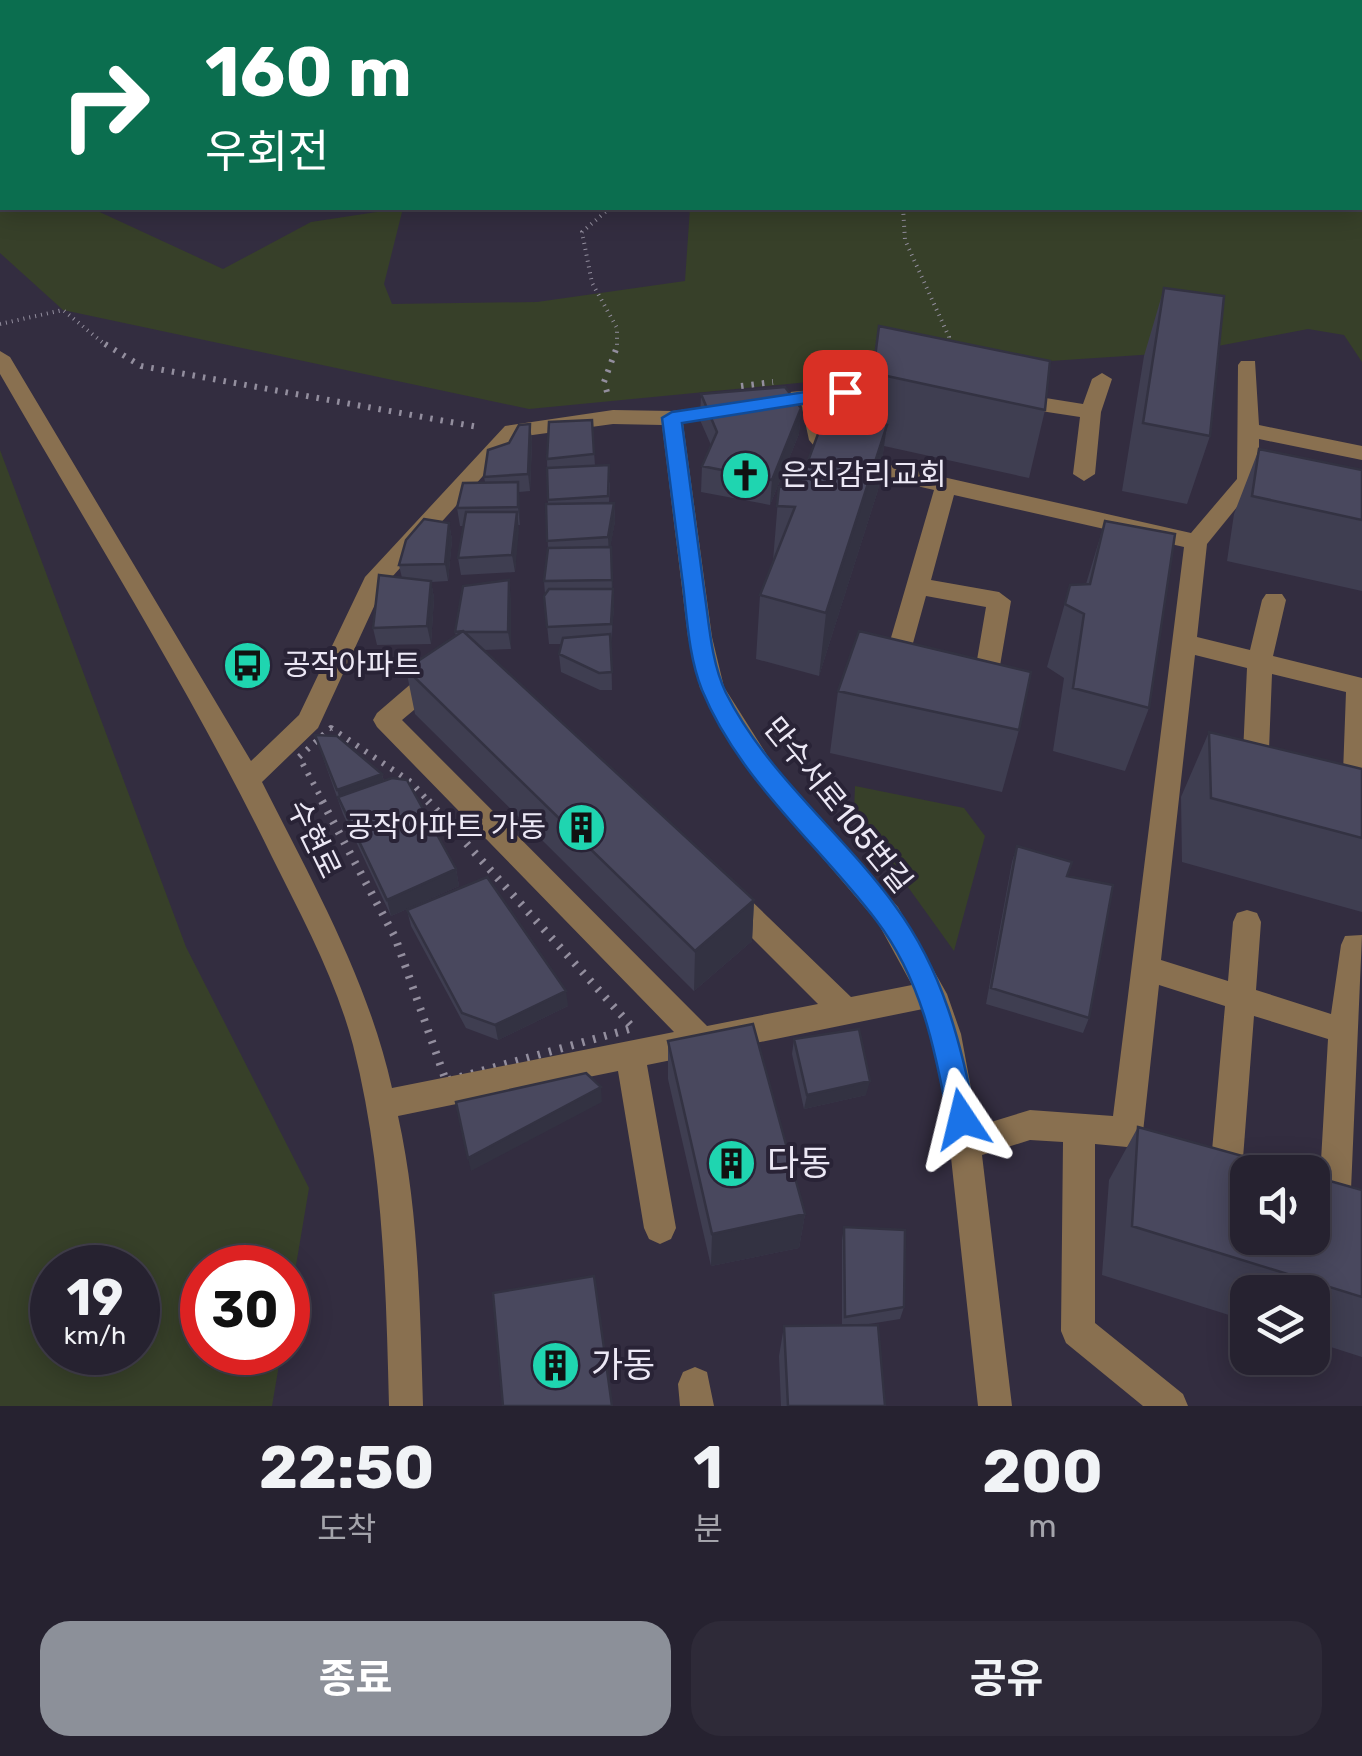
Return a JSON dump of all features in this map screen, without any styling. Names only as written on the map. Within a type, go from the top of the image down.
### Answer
[{"type":"street","name":"수현로","points":[[0,356],[248,780],[329,947],[367,1042],[394,1179],[404,1294],[406,1406]]},
{"type":"street","points":[[965,1145],[1030,1126],[1126,1132],[1196,542],[1257,482],[1248,430],[1248,365]]},
{"type":"street","points":[[1084,474],[1090,412],[1102,379]]},
{"type":"street","points":[[248,780],[309,721],[373,583],[512,431],[613,417],[672,418],[767,402],[799,388],[914,384]]},
{"type":"street","points":[[799,388],[820,440],[839,461],[1196,542]]},
{"type":"street","points":[[993,396],[1090,412]]},
{"type":"street","name":"만수서로105번길","points":[[672,418],[700,637],[712,688],[764,773],[888,915],[932,994],[946,1034],[965,1145],[995,1406]]},
{"type":"street","points":[[1248,430],[1362,453]]},
{"type":"street","points":[[890,683],[946,485]]},
{"type":"street","points":[[918,586],[999,601],[984,695]]},
{"type":"street","points":[[1254,796],[1260,661],[1274,600]]},
{"type":"street","points":[[1184,643],[1360,681],[1354,824]]},
{"type":"street","points":[[463,667],[447,668],[386,720],[701,1040]]},
{"type":"street","points":[[705,873],[846,1011]]},
{"type":"street","points":[[1225,1184],[1248,922]]},
{"type":"street","points":[[1334,1224],[1343,1030],[1355,945]]},
{"type":"street","points":[[1146,968],[1343,1030]]},
{"type":"street","points":[[380,1105],[932,994]]},
{"type":"street","points":[[630,1054],[660,1228]]},
{"type":"street","points":[[1079,1128],[1078,1331],[1171,1406]]},
{"type":"path","points":[[608,210],[582,232],[592,284],[617,328],[618,343],[604,382],[613,417]]},
{"type":"path","points":[[903,210],[905,240],[949,338],[945,355]]},
{"type":"path","points":[[0,324],[63,310],[112,350],[141,366],[467,426]]},
{"type":"path","points":[[731,387],[799,388]]},
{"type":"path","points":[[331,728],[411,782],[634,1028],[446,1082],[394,936],[298,757],[331,728]]},
{"type":"green space","points":[[0,210],[95,210],[223,269],[311,222],[402,210],[384,284],[392,304],[537,302],[685,281],[690,210],[1362,210],[1362,362],[1344,335],[1308,329],[1186,352],[974,366],[529,409],[63,310],[0,253]]},
{"type":"green space","points":[[0,450],[186,947],[309,1188],[299,1245],[180,1245],[180,1375],[277,1375],[272,1406],[0,1406]]},
{"type":"green space","points":[[855,786],[964,808],[985,836],[954,951],[854,812]]},
{"type":"building","points":[[1164,288],[1224,296],[1210,436],[1143,423]]},
{"type":"building","points":[[879,326],[1050,361],[1045,410],[873,373]]},
{"type":"building","name":"은진감리교회","points":[[785,387],[801,408],[772,480],[702,466],[717,432],[701,394]]},
{"type":"building","points":[[827,410],[887,425],[826,613],[760,595],[795,507],[777,506],[779,487],[799,485]]},
{"type":"building","points":[[592,420],[594,454],[547,459],[549,422]]},
{"type":"building","points":[[530,424],[528,474],[484,477],[488,450],[509,443],[519,425]]},
{"type":"building","points":[[1259,449],[1362,470],[1362,520],[1252,496]]},
{"type":"building","points":[[609,465],[608,496],[548,500],[547,468]]},
{"type":"building","points":[[518,482],[518,507],[457,508],[463,483]]},
{"type":"building","points":[[614,503],[608,537],[547,541],[546,504]]},
{"type":"building","points":[[466,512],[517,512],[512,555],[458,558]]},
{"type":"building","points":[[424,519],[449,523],[445,564],[399,565],[406,540]]},
{"type":"building","points":[[1105,521],[1175,534],[1149,708],[1073,688],[1084,614],[1065,604],[1070,585],[1090,584]]},
{"type":"building","points":[[611,547],[612,580],[544,581],[548,548]]},
{"type":"building","points":[[379,575],[431,581],[427,626],[373,628]]},
{"type":"building","points":[[509,580],[508,632],[455,632],[463,586]]},
{"type":"building","points":[[549,589],[613,589],[611,624],[547,627],[544,596]]},
{"type":"building","points":[[463,631],[754,900],[695,951],[406,669]]},
{"type":"building","points":[[859,631],[1031,672],[1019,730],[838,691]]},
{"type":"building","points":[[610,634],[612,672],[599,673],[559,654],[563,638]]},
{"type":"building","points":[[1209,732],[1362,769],[1362,838],[1211,798]]},
{"type":"building","points":[[315,735],[337,736],[382,774],[337,790]]},
{"type":"building","points":[[392,778],[407,780],[456,869],[387,900],[338,797]]},
{"type":"building","points":[[1017,846],[1072,862],[1067,876],[1113,885],[1089,1018],[991,988]]},
{"type":"building","points":[[487,877],[566,991],[495,1025],[462,1013],[407,910]]},
{"type":"building","name":"다동","points":[[753,1024],[805,1214],[712,1234],[668,1041]]},
{"type":"building","points":[[859,1029],[870,1081],[807,1095],[794,1039]]},
{"type":"building","points":[[586,1073],[601,1087],[468,1158],[456,1102]]},
{"type":"building","points":[[1138,1127],[1239,1155],[1230,1155],[1230,1255],[1330,1255],[1330,1181],[1362,1190],[1362,1297],[1330,1287],[1330,1275],[1291,1275],[1132,1226]]},
{"type":"building","points":[[844,1227],[905,1230],[904,1307],[845,1317]]},
{"type":"building","name":"가동","points":[[594,1276],[612,1406],[503,1406],[493,1293]]},
{"type":"building","points":[[878,1325],[885,1406],[788,1406],[784,1326]]},
{"type":"place","name":"은진감리교회","points":[[746,475]]},
{"type":"place","name":"공작아파트","points":[[248,665]]},
{"type":"place","name":"공작아파트 가동","points":[[581,827]]},
{"type":"place","name":"다동","points":[[732,1163]]},
{"type":"place","name":"가동","points":[[556,1365]]},
{"type":"route","points":[[845,392],[672,418],[700,637],[712,688],[735,730],[764,773],[888,915],[914,960],[932,994],[946,1034],[962,1119]]}]
